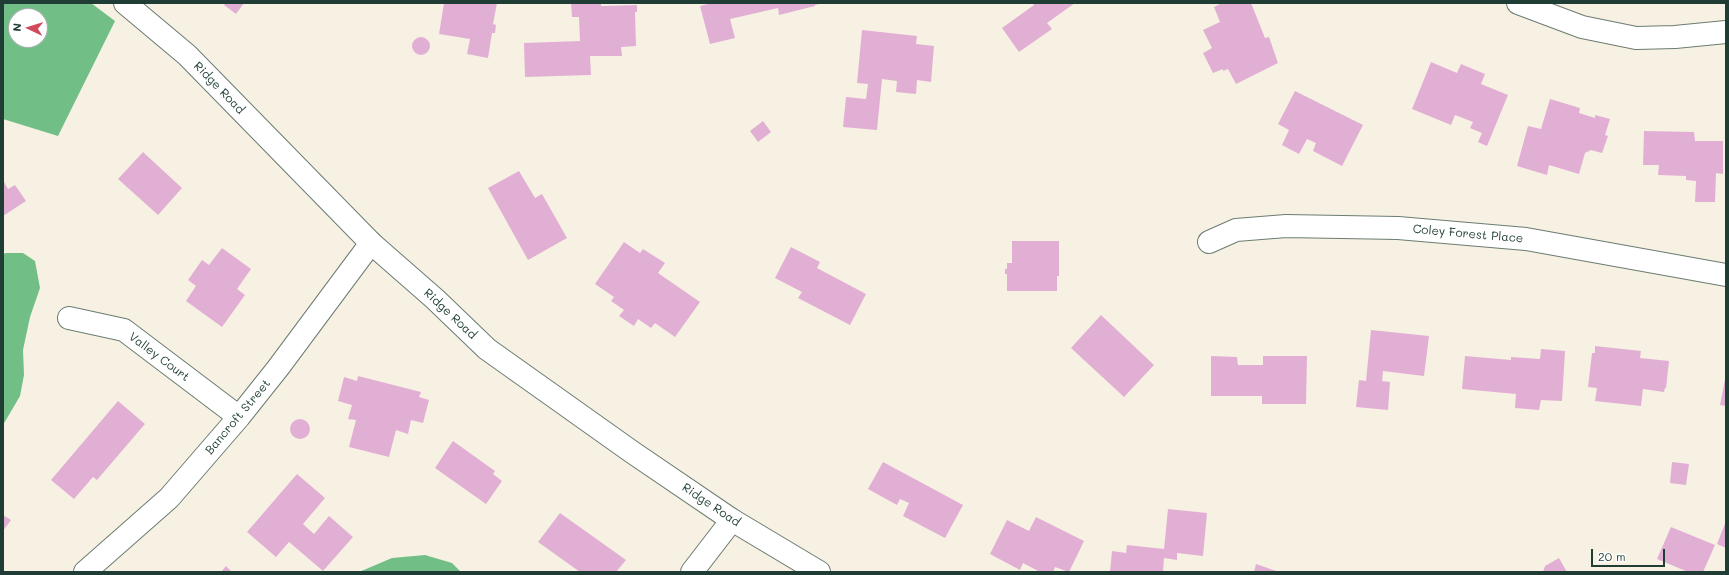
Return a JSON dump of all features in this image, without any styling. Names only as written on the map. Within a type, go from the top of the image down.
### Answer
[{"type":"street","name":"Ridge Road","points":[[125,3],[187,55],[372,243],[487,348],[632,452],[732,520],[818,572]]},
{"type":"street","points":[[1518,3],[1582,26],[1636,38],[1676,38],[1726,32]]},
{"type":"street","name":"Coley Forest Place","points":[[1209,242],[1236,230],[1286,226],[1398,228],[1526,239],[1726,275]]},
{"type":"street","name":"Bancroft Street","points":[[85,572],[169,498],[239,417],[372,243]]},
{"type":"street","name":"Valley Court","points":[[69,318],[124,330],[239,417]]},
{"type":"street","points":[[692,572],[732,520]]},
{"type":"green space","points":[[3,3],[91,3],[115,21],[58,136],[3,119]]},
{"type":"green space","points":[[23,253],[35,261],[40,288],[30,317],[23,350],[24,375],[20,396],[3,425],[3,254]]},
{"type":"green space","points":[[425,555],[452,563],[461,572],[359,572],[392,558]]},
{"type":"building","points":[[226,3],[244,3],[236,14],[224,5]]},
{"type":"building","points":[[444,3],[497,3],[493,24],[496,25],[495,33],[492,33],[488,58],[467,54],[470,39],[439,34]]},
{"type":"building","points":[[571,3],[601,3],[601,6],[637,5],[637,12],[635,12],[636,46],[621,47],[622,56],[590,56],[591,75],[525,77],[524,43],[580,41],[579,17],[572,17]]},
{"type":"building","points":[[712,3],[819,4],[779,15],[778,8],[730,19],[735,38],[710,44],[700,6]]},
{"type":"building","points":[[1033,3],[1075,3],[1047,23],[1052,29],[1019,52],[1002,28],[1034,5]]},
{"type":"building","points":[[1222,3],[1251,3],[1265,38],[1269,37],[1278,63],[1236,84],[1228,69],[1223,71],[1223,69],[1213,73],[1203,53],[1212,48],[1203,30],[1220,22],[1214,7]]},
{"type":"building","points":[[862,30],[917,36],[916,44],[934,46],[931,82],[917,80],[916,94],[896,92],[897,81],[882,79],[877,130],[843,127],[846,97],[866,99],[868,84],[857,83]]},
{"type":"building","points":[[421,37],[428,39],[430,46],[428,53],[421,55],[414,53],[412,46],[414,39]]},
{"type":"building","points":[[1431,62],[1457,73],[1461,64],[1485,74],[1481,84],[1508,95],[1487,146],[1478,142],[1482,133],[1470,128],[1473,122],[1455,115],[1451,125],[1412,109]]},
{"type":"building","points":[[1295,91],[1363,125],[1342,166],[1313,151],[1316,143],[1307,139],[1299,154],[1282,145],[1289,130],[1278,124]]},
{"type":"building","points":[[1550,99],[1580,108],[1579,113],[1595,118],[1595,115],[1610,119],[1605,135],[1608,136],[1602,153],[1591,150],[1585,153],[1579,174],[1549,165],[1547,175],[1517,166],[1528,126],[1541,129]]},
{"type":"building","points":[[763,121],[771,132],[758,142],[750,131]]},
{"type":"building","points":[[1644,131],[1694,132],[1695,141],[1723,141],[1723,174],[1716,173],[1715,202],[1695,202],[1696,181],[1686,180],[1686,176],[1658,175],[1659,165],[1643,165]]},
{"type":"building","points":[[143,152],[182,188],[158,215],[118,179]]},
{"type":"building","points":[[519,171],[535,198],[542,194],[567,238],[528,260],[488,188]]},
{"type":"building","points":[[3,180],[8,189],[15,185],[26,201],[3,216]]},
{"type":"building","points":[[1012,241],[1059,241],[1059,276],[1057,276],[1057,291],[1007,291],[1007,274],[1005,274],[1005,269],[1007,269],[1007,263],[1012,263]]},
{"type":"building","points":[[624,242],[640,253],[643,249],[665,263],[658,273],[700,302],[675,337],[655,323],[651,328],[638,319],[634,326],[619,316],[624,310],[611,301],[614,297],[595,284]]},
{"type":"building","points":[[791,247],[820,262],[817,268],[866,294],[850,325],[798,298],[802,292],[775,278]]},
{"type":"building","points":[[222,248],[251,269],[237,289],[245,295],[222,327],[186,301],[196,286],[188,280],[202,260],[209,265]]},
{"type":"building","points":[[1101,315],[1154,365],[1124,397],[1071,348]]},
{"type":"building","points":[[1371,330],[1429,336],[1424,376],[1383,371],[1382,381],[1390,382],[1388,410],[1356,407],[1359,380],[1366,381]]},
{"type":"building","points":[[1595,346],[1641,351],[1640,358],[1669,361],[1666,388],[1664,392],[1643,389],[1641,406],[1595,401],[1597,388],[1588,387],[1592,353],[1595,353]]},
{"type":"building","points":[[1541,349],[1565,351],[1562,401],[1541,400],[1539,410],[1515,408],[1516,394],[1462,389],[1465,356],[1511,360],[1511,357],[1540,359]]},
{"type":"building","points":[[1211,356],[1237,357],[1238,365],[1263,365],[1263,356],[1307,356],[1306,404],[1262,404],[1262,396],[1211,396]]},
{"type":"building","points":[[358,376],[421,392],[419,397],[429,400],[423,423],[411,420],[408,434],[396,430],[389,457],[349,447],[356,420],[348,419],[352,405],[338,401],[344,377],[357,381]]},
{"type":"building","points":[[1726,379],[1726,406],[1720,405]]},
{"type":"building","points":[[118,401],[145,424],[97,480],[93,477],[74,499],[51,480]]},
{"type":"building","points":[[296,419],[304,419],[310,425],[310,433],[304,439],[296,439],[290,433],[290,425]]},
{"type":"building","points":[[453,441],[495,471],[493,474],[502,481],[486,504],[435,468]]},
{"type":"building","points":[[883,462],[963,505],[945,538],[903,516],[909,503],[900,499],[897,505],[868,489]]},
{"type":"building","points":[[1672,462],[1689,464],[1686,485],[1670,483]]},
{"type":"building","points":[[297,474],[325,498],[303,524],[314,534],[329,516],[353,537],[323,571],[289,542],[276,557],[247,532]]},
{"type":"building","points":[[1168,509],[1207,513],[1203,556],[1177,553],[1177,560],[1164,558],[1163,572],[1110,572],[1112,551],[1126,553],[1127,545],[1164,549]]},
{"type":"building","points":[[560,513],[626,560],[616,572],[580,572],[538,542]]},
{"type":"building","points":[[3,515],[11,520],[3,531]]},
{"type":"building","points":[[1036,517],[1084,541],[1069,572],[1055,567],[1053,572],[1040,572],[1023,563],[1020,570],[990,554],[1007,520],[1029,531]]},
{"type":"building","points":[[1726,521],[1726,548],[1717,544]]},
{"type":"building","points":[[1671,527],[1715,545],[1703,572],[1688,572],[1657,559]]},
{"type":"building","points":[[1559,558],[1567,572],[1543,572],[1545,566]]},
{"type":"building","points":[[1256,564],[1279,572],[1254,572]]},
{"type":"building","points":[[226,566],[232,572],[221,572]]}]
